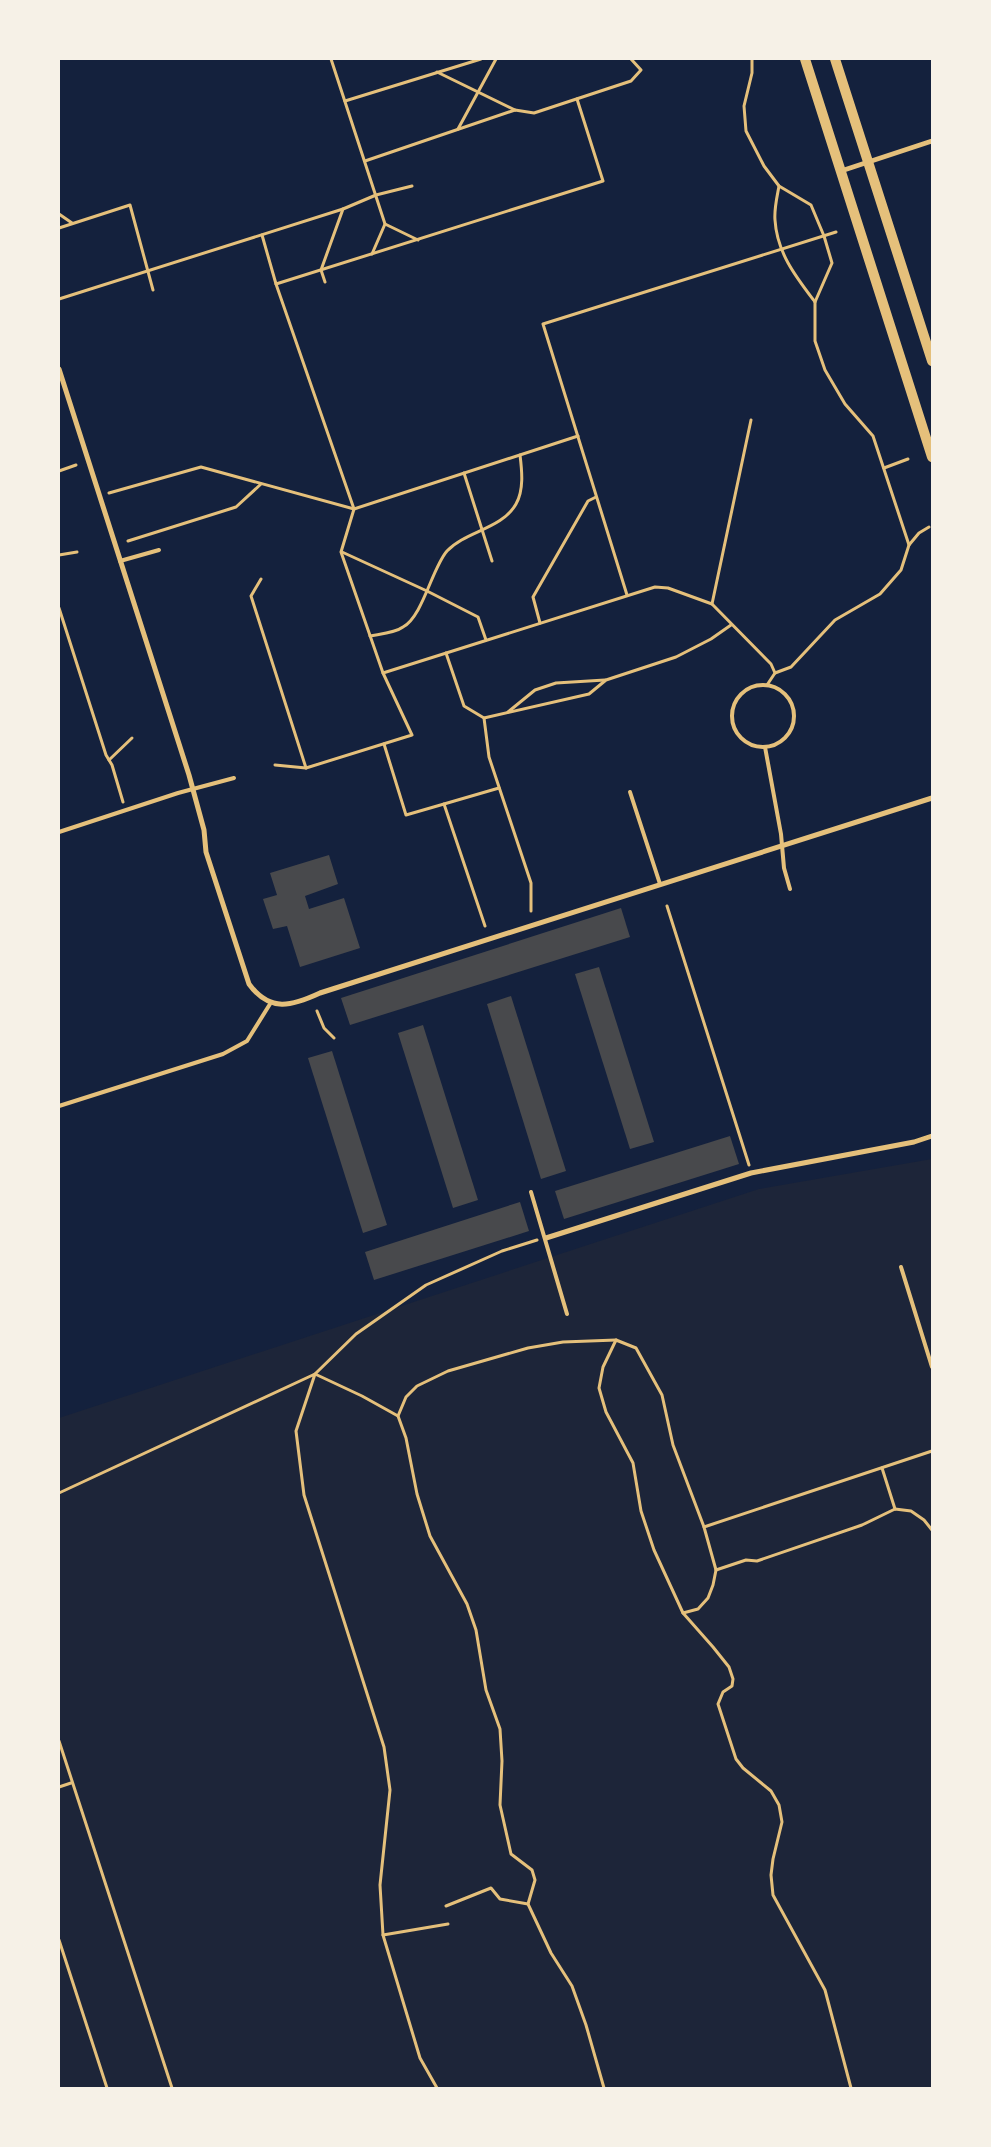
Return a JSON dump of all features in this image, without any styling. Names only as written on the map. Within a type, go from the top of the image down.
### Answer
[{"type":"main road","points":[[805,59],[932,457]]},
{"type":"main road","points":[[835,59],[932,360]]},
{"type":"street","points":[[841,171],[932,141]]},
{"type":"street","points":[[59,369],[193,788],[204,830],[206,852],[249,984],[257,996],[270,1004],[296,1003],[320,993],[932,798]]},
{"type":"street","points":[[546,1238],[751,1173],[914,1142],[932,1136]]},
{"type":"lane","points":[[120,561],[159,550]]},
{"type":"lane","points":[[767,685],[777,688],[785,694],[791,702],[794,712],[790,732],[776,745],[755,746],[746,742],[738,735],[733,726],[734,705],[747,690],[756,686],[767,685]]},
{"type":"lane","points":[[765,747],[781,834],[784,868],[790,889]]},
{"type":"lane","points":[[59,832],[193,788],[234,778]]},
{"type":"lane","points":[[630,792],[660,884]]},
{"type":"lane","points":[[59,1106],[223,1054],[246,1041],[270,1004]]},
{"type":"lane","points":[[531,1192],[567,1314]]},
{"type":"lane","points":[[901,1267],[932,1367]]},
{"type":"path","points":[[332,59],[385,224],[372,254]]},
{"type":"path","points":[[346,102],[481,59]]},
{"type":"path","points":[[458,129],[496,59]]},
{"type":"path","points":[[437,72],[515,110],[534,113],[632,82],[641,70],[631,59]]},
{"type":"path","points":[[752,59],[752,73],[744,106],[746,131],[764,166],[779,186],[811,205],[824,236],[832,263],[815,302],[815,341],[825,370],[846,404],[873,436],[909,545]]},
{"type":"path","points":[[276,284],[603,181],[577,99]]},
{"type":"path","points":[[365,161],[515,110]]},
{"type":"path","points":[[59,300],[343,209],[376,195],[412,186]]},
{"type":"path","points":[[779,186],[775,220],[781,249],[794,276],[815,302]]},
{"type":"path","points":[[59,228],[130,205],[153,290]]},
{"type":"path","points":[[325,282],[320,270],[343,209]]},
{"type":"path","points":[[59,214],[72,223]]},
{"type":"path","points":[[385,224],[418,240]]},
{"type":"path","points":[[627,595],[543,324],[836,232]]},
{"type":"path","points":[[262,235],[276,284],[354,508],[341,552],[383,673],[412,735],[306,768],[275,765]]},
{"type":"path","points":[[712,604],[751,420]]},
{"type":"path","points":[[99,496],[201,467],[354,508],[578,436]]},
{"type":"path","points":[[370,636],[403,628],[412,618],[446,552],[463,538],[502,519],[516,505],[521,488],[520,455]]},
{"type":"path","points":[[884,468],[908,459]]},
{"type":"path","points":[[59,471],[76,465]]},
{"type":"path","points":[[464,473],[492,561]]},
{"type":"path","points":[[128,541],[236,507],[261,484]]},
{"type":"path","points":[[540,623],[533,597],[588,501],[596,497]]},
{"type":"path","points":[[767,685],[775,674],[791,667],[835,620],[880,594],[901,570],[909,545],[920,533],[929,527]]},
{"type":"path","points":[[59,555],[77,552]]},
{"type":"path","points":[[341,552],[427,591],[478,617],[486,640]]},
{"type":"path","points":[[261,580],[251,596],[306,768]]},
{"type":"path","points":[[383,673],[655,587],[668,588],[712,604],[771,664],[775,674]]},
{"type":"path","points":[[59,608],[126,810]]},
{"type":"path","points":[[505,714],[535,690],[556,683],[606,680],[676,657],[711,639],[731,625]]},
{"type":"path","points":[[446,653],[464,706],[484,718],[589,694],[606,680]]},
{"type":"path","points":[[484,718],[489,757],[531,883],[531,911]]},
{"type":"path","points":[[109,760],[132,738]]},
{"type":"path","points":[[384,744],[406,815],[499,788]]},
{"type":"path","points":[[444,804],[485,926]]},
{"type":"path","points":[[666,906],[751,1173]]},
{"type":"path","points":[[317,1011],[324,1028],[334,1038]]},
{"type":"path","points":[[59,1493],[315,1374],[356,1334],[426,1285],[502,1251],[546,1238]]},
{"type":"path","points":[[398,1416],[406,1397],[417,1386],[448,1371],[528,1348],[563,1342],[616,1340],[636,1348],[662,1395],[673,1445],[704,1527],[716,1570],[708,1598],[698,1609],[682,1613]]},
{"type":"path","points":[[616,1340],[602,1367],[600,1388],[606,1412],[633,1463],[641,1511],[651,1542],[682,1613],[718,1653],[728,1667],[733,1679],[732,1686],[723,1692],[718,1704],[736,1759],[742,1768],[771,1791],[780,1805],[782,1822],[770,1875],[773,1895],[825,1990],[851,2088]]},
{"type":"path","points":[[315,1374],[362,1396],[398,1416],[406,1438],[417,1494],[430,1536],[467,1604],[476,1630],[486,1690],[500,1728],[502,1761],[500,1805],[512,1854],[532,1870],[535,1880],[528,1904],[551,1953],[572,1986],[586,2025],[604,2088]]},
{"type":"path","points":[[315,1374],[296,1431],[304,1495],[384,1747],[390,1790],[380,1885],[383,1935],[420,2058],[437,2088]]},
{"type":"path","points":[[704,1527],[932,1451]]},
{"type":"path","points":[[882,1468],[896,1509]]},
{"type":"path","points":[[716,1570],[746,1560],[757,1561],[840,1534],[896,1509],[911,1511],[924,1520],[932,1530]]},
{"type":"path","points":[[59,1741],[71,1783],[172,2088]]},
{"type":"path","points":[[59,1787],[71,1783]]},
{"type":"path","points":[[446,1906],[491,1888],[500,1899],[528,1904]]},
{"type":"path","points":[[383,1935],[448,1924]]},
{"type":"path","points":[[59,1940],[107,2088]]},
{"type":"shaded area","points":[[932,1159],[932,2088],[59,2088],[59,1418],[759,1189]]},
{"type":"building","points":[[329,855],[338,884],[305,896],[309,909],[344,898],[360,948],[300,967],[287,926],[273,929],[263,899],[277,895],[270,873]]},
{"type":"building","points":[[621,908],[630,937],[350,1025],[341,998]]},
{"type":"building","points":[[599,967],[654,1142],[630,1149],[575,974]]},
{"type":"building","points":[[511,996],[566,1171],[541,1179],[487,1004]]},
{"type":"building","points":[[423,1025],[478,1200],[453,1208],[398,1033]]},
{"type":"building","points":[[332,1051],[387,1225],[363,1233],[308,1058]]},
{"type":"building","points":[[730,1136],[739,1164],[564,1219],[555,1191]]},
{"type":"building","points":[[520,1202],[529,1231],[374,1280],[365,1252]]}]
